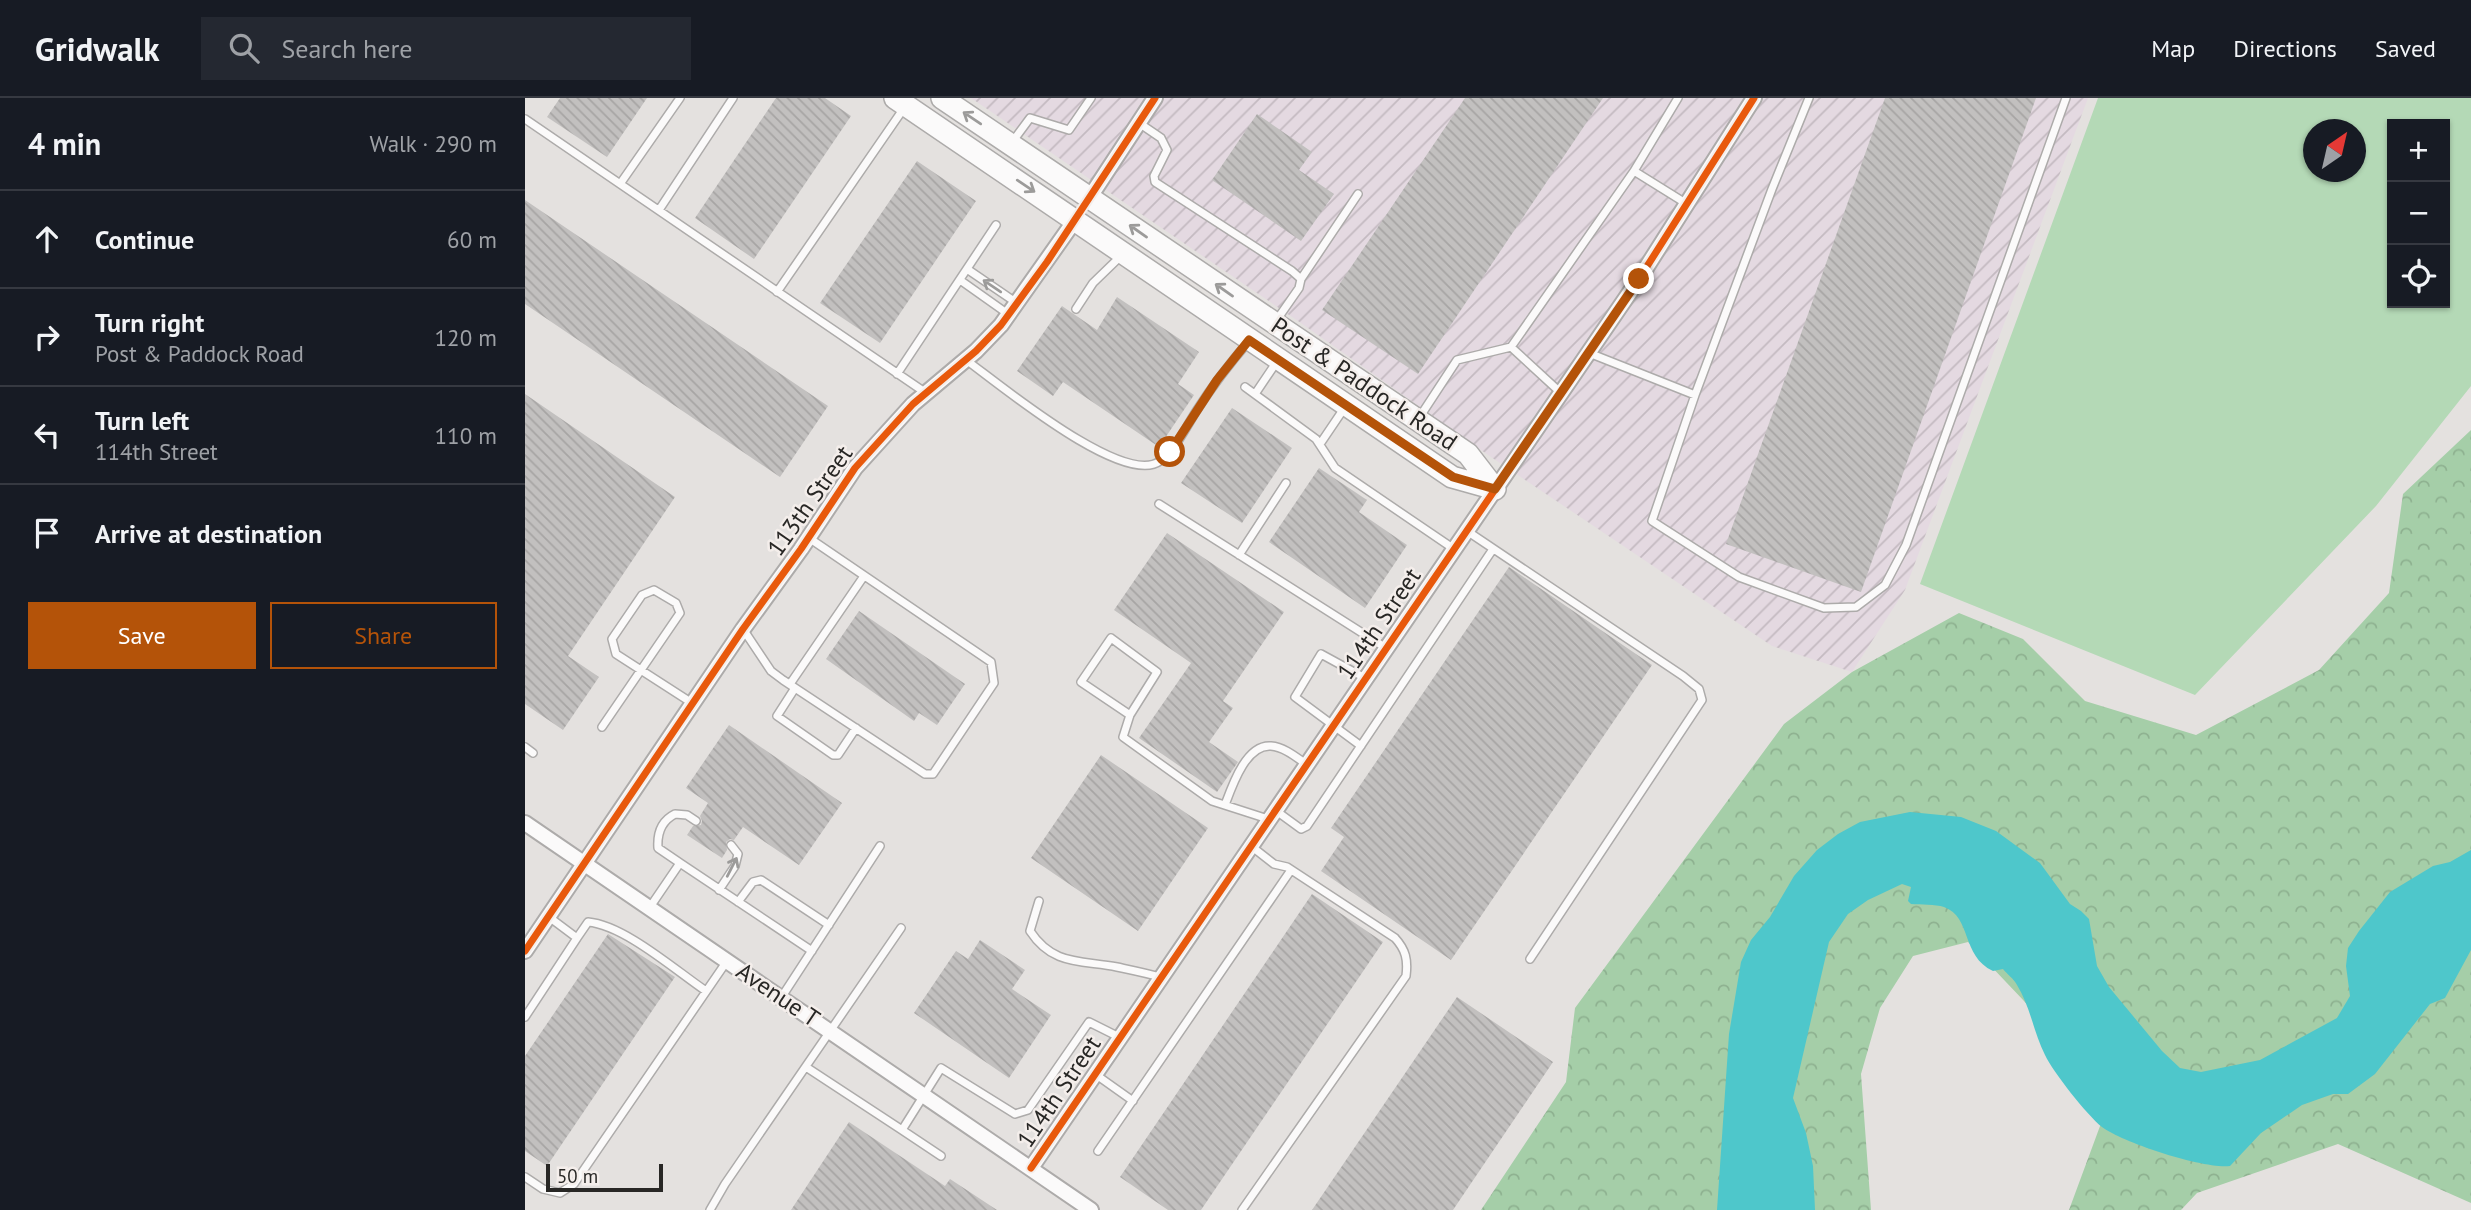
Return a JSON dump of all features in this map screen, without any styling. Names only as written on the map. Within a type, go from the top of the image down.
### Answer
[{"type":"street","name":"Post & Paddock Road","points":[[942,98],[1468,454],[1495,489]]},
{"type":"street","name":"113th Street","points":[[525,951],[530,932],[549,917],[855,468],[875,444],[926,394],[1001,325],[1076,219],[1155,98]]},
{"type":"street","name":"114th Street","points":[[1091,1210],[1031,1168],[1561,393],[1754,98]]},
{"type":"street","name":"Post & Paddock Road","points":[[901,102],[1453,477],[1495,489]]},
{"type":"street","points":[[1249,340],[1269,321]]},
{"type":"street","name":"Avenue T","points":[[525,823],[1031,1168]]},
{"type":"lane","points":[[620,184],[680,98]]},
{"type":"lane","points":[[659,210],[733,98]]},
{"type":"lane","points":[[1011,144],[1030,118],[1069,130],[1091,98]]},
{"type":"lane","points":[[1417,420],[1457,360],[1511,347],[1634,170],[1678,98]]},
{"type":"lane","points":[[1809,98],[1695,395],[1652,522],[1739,577],[1824,608],[1856,607],[1885,584],[1911,532],[2066,98]]},
{"type":"lane","points":[[777,292],[901,102]]},
{"type":"lane","points":[[525,119],[926,394]]},
{"type":"lane","points":[[1139,123],[1161,138],[1167,150],[1154,176],[1155,182],[1301,279]]},
{"type":"lane","points":[[1634,170],[1687,204]]},
{"type":"lane","points":[[1269,321],[1299,288],[1301,279],[1358,194]]},
{"type":"lane","points":[[897,374],[996,225]]},
{"type":"lane","points":[[1076,309],[1094,284],[1124,253]]},
{"type":"lane","points":[[967,269],[1013,309]]},
{"type":"lane","points":[[960,280],[1013,309]]},
{"type":"lane","points":[[966,360],[1081,442],[1110,458],[1141,467],[1157,464],[1170,452],[1217,380],[1249,340]]},
{"type":"lane","points":[[1511,347],[1561,393]]},
{"type":"lane","points":[[1588,353],[1695,395]]},
{"type":"lane","points":[[1255,394],[1278,360]]},
{"type":"lane","points":[[1245,387],[1316,439],[1335,468],[1454,549]]},
{"type":"lane","points":[[1320,444],[1346,405]]},
{"type":"lane","points":[[1239,555],[1286,483]]},
{"type":"lane","points":[[1159,504],[1386,648]]},
{"type":"lane","points":[[1466,531],[1683,676],[1699,689],[1702,700],[1530,959]]},
{"type":"lane","points":[[743,629],[771,671],[925,774],[933,774],[994,683],[991,662],[809,538]]},
{"type":"lane","points":[[1129,715],[1081,682],[1111,638],[1157,672],[1129,715],[1122,737],[1212,800],[1271,815],[1304,829],[1493,549]]},
{"type":"lane","points":[[856,728],[838,755],[833,755],[777,716],[792,686],[864,576]]},
{"type":"lane","points":[[602,727],[642,670],[680,613],[675,603],[654,590],[642,595],[612,639],[616,654],[642,670],[692,704]]},
{"type":"lane","points":[[1361,746],[1295,697],[1321,654],[1365,678]]},
{"type":"lane","points":[[525,747],[533,753]]},
{"type":"lane","points":[[1225,805],[1241,767],[1260,747],[1280,748],[1306,764]]},
{"type":"lane","points":[[696,821],[682,814],[670,817],[658,833],[657,848],[812,951]]},
{"type":"lane","points":[[719,890],[737,861],[738,854],[731,845]]},
{"type":"lane","points":[[781,998],[880,846]]},
{"type":"lane","points":[[1242,1210],[1406,976],[1408,961],[1403,947],[1395,938],[1291,870],[1274,864],[1250,846]]},
{"type":"lane","points":[[650,908],[680,863]]},
{"type":"lane","points":[[1098,1151],[1291,870]]},
{"type":"lane","points":[[739,902],[753,882],[761,880],[829,925]]},
{"type":"lane","points":[[1039,901],[1030,931],[1041,947],[1067,961],[1160,976]]},
{"type":"lane","points":[[549,917],[577,937]]},
{"type":"lane","points":[[525,1017],[588,922],[610,927],[706,991]]},
{"type":"lane","points":[[710,1210],[725,1184],[901,928]]},
{"type":"lane","points":[[525,1177],[543,1189],[560,1193],[574,1184],[727,961]]},
{"type":"lane","points":[[902,1129],[941,1068],[1015,1114],[1028,1110],[1089,1022],[1119,1037]]},
{"type":"lane","points":[[806,1067],[941,1156]]},
{"type":"lane","points":[[1094,1074],[1133,1101]]},
{"type":"shaded area","points":[[971,98],[2088,98],[1905,590],[1852,672],[1772,646],[1491,457],[1298,321]]},
{"type":"green space","points":[[2098,98],[2471,98],[2471,386],[2376,506],[2195,695],[1920,584]]},
{"type":"green space","points":[[2471,430],[2471,1203],[2338,1144],[2197,1193],[2181,1210],[2069,1210],[2103,1118],[2042,1020],[1968,942],[1913,956],[1880,1008],[1861,1074],[1871,1210],[1481,1210],[1566,1082],[1575,1008],[1784,724],[1852,672],[1959,613],[2023,639],[2085,701],[2196,735],[2319,670],[2389,593],[2403,494]]},
{"type":"water","points":[[1910,812],[1961,817],[1996,831],[2040,863],[2070,904],[2089,919],[2097,966],[2109,987],[2162,1051],[2180,1068],[2201,1072],[2260,1060],[2337,1018],[2350,996],[2346,966],[2348,948],[2390,892],[2433,866],[2450,862],[2471,850],[2471,950],[2445,998],[2430,1004],[2375,1074],[2348,1094],[2333,1094],[2302,1105],[2261,1133],[2230,1166],[2218,1166],[2164,1154],[2102,1127],[2079,1103],[2049,1062],[2014,981],[2003,969],[1993,971],[1983,964],[1953,912],[1940,906],[1911,904],[1908,901],[1911,887],[1902,884],[1868,900],[1848,914],[1829,942],[1793,1098],[1806,1133],[1813,1166],[1815,1210],[1717,1210],[1729,1034],[1741,962],[1751,940],[1770,917],[1794,876],[1817,850],[1860,822]]},
{"type":"building","points":[[560,98],[647,98],[607,157],[547,117]]},
{"type":"building","points":[[776,98],[825,98],[851,116],[754,259],[695,218]]},
{"type":"building","points":[[1465,98],[1603,98],[1418,374],[1322,310]]},
{"type":"building","points":[[1885,98],[2036,98],[1861,592],[1726,544]]},
{"type":"building","points":[[1257,114],[1312,152],[1299,170],[1334,194],[1301,241],[1212,180]]},
{"type":"building","points":[[917,161],[976,201],[880,343],[820,303]]},
{"type":"building","points":[[525,200],[828,406],[780,477],[525,304]]},
{"type":"building","points":[[1117,297],[1199,352],[1178,384],[1194,395],[1159,447],[1063,382],[1053,396],[1017,371],[1062,306],[1097,330]]},
{"type":"building","points":[[525,394],[675,497],[568,656],[599,677],[563,730],[525,704]]},
{"type":"building","points":[[1232,408],[1292,448],[1242,523],[1181,483]]},
{"type":"building","points":[[1319,468],[1367,500],[1359,512],[1407,545],[1365,608],[1269,542]]},
{"type":"building","points":[[1167,533],[1284,612],[1223,701],[1233,708],[1209,742],[1238,762],[1217,792],[1139,738],[1191,663],[1114,610]]},
{"type":"building","points":[[1509,567],[1652,665],[1451,960],[1321,871],[1344,837],[1331,828]]},
{"type":"building","points":[[859,611],[965,684],[937,725],[919,713],[914,721],[826,659]]},
{"type":"building","points":[[729,725],[842,803],[799,865],[743,827],[734,840],[726,842],[727,850],[722,858],[687,835],[693,826],[701,825],[700,816],[708,803],[686,788]]},
{"type":"building","points":[[1101,755],[1208,828],[1138,931],[1031,858]]},
{"type":"building","points":[[1312,894],[1383,942],[1201,1210],[1168,1210],[1120,1177]]},
{"type":"building","points":[[608,934],[675,977],[547,1166],[525,1151],[525,1056]]},
{"type":"building","points":[[980,940],[1025,970],[1012,989],[1051,1015],[1009,1078],[914,1013],[956,951],[968,959]]},
{"type":"building","points":[[1457,997],[1553,1062],[1453,1210],[1312,1210]]},
{"type":"building","points":[[849,1122],[945,1186],[950,1179],[997,1210],[791,1210]]},
{"type":"cycle path","points":[[525,951],[855,468],[913,404],[976,351],[1001,325],[1047,262],[1155,98]]},
{"type":"cycle path","points":[[1031,1168],[1639,279],[1754,98]]},
{"type":"route","points":[[1170,452],[1217,380],[1249,340],[1453,477],[1495,489],[1639,279]]}]
